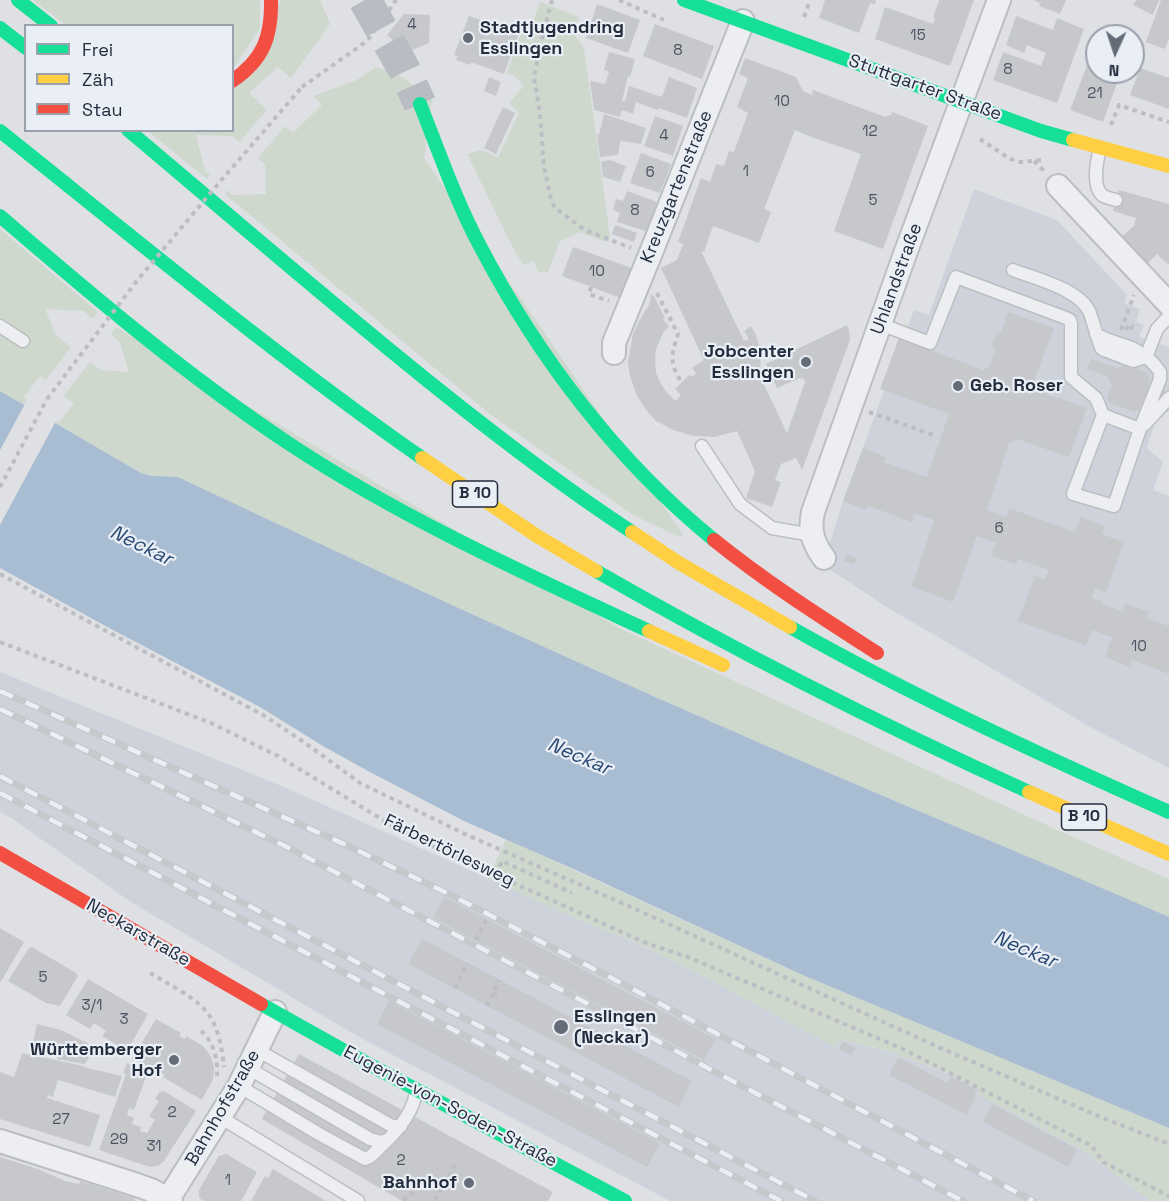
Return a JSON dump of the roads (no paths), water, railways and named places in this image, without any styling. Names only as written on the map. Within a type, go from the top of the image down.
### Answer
[{"type":"main road","points":[[18,0],[48,24]]},
{"type":"main road","points":[[234,80],[256,61],[267,42],[272,21],[272,0]]},
{"type":"main road","name":"Stuttgarter Straße","points":[[684,0],[1041,131],[1169,166]]},
{"type":"main road","points":[[0,28],[24,46]]},
{"type":"main road","points":[[420,104],[465,215],[497,279],[534,339],[595,421],[664,494],[735,557],[799,603],[891,661]]},
{"type":"main road","name":"B 10","points":[[0,131],[327,390],[405,446],[539,536],[633,592],[790,677],[887,726],[1169,854]]},
{"type":"main road","name":"B 10","points":[[130,132],[364,330],[557,480],[613,520],[732,595],[831,651],[922,698],[1169,812]]},
{"type":"main road","points":[[0,216],[160,351],[213,391],[333,471],[387,502],[515,568],[735,671]]},
{"type":"main road","points":[[970,706],[1086,775]]},
{"type":"main road","points":[[866,729],[1000,778]]},
{"type":"main road","name":"Neckarstraße","points":[[0,853],[276,1012]]},
{"type":"main road","name":"Eugenie-von-Soden-Straße","points":[[276,1012],[625,1201]]},
{"type":"street","name":"Uhlandstraße","points":[[812,535],[813,512],[999,0]]},
{"type":"street","name":"Kreuzgartenstraße","points":[[614,353],[614,343],[627,308],[648,262],[743,21]]},
{"type":"street","points":[[1058,186],[1169,304]]},
{"type":"street","points":[[812,535],[824,558]]},
{"type":"street","name":"Bahnhofstraße","points":[[169,1200],[220,1117],[242,1069],[276,1012]]},
{"type":"street","points":[[0,1141],[137,1185],[169,1200]]},
{"type":"lane","points":[[1100,147],[1095,170],[1099,190],[1104,196],[1116,200]]},
{"type":"lane","points":[[1013,270],[1079,298],[1088,307],[1104,351],[1133,361],[1146,357]]},
{"type":"lane","points":[[880,324],[930,343],[956,277],[1070,320],[1071,377],[1096,398],[1103,415],[1073,494],[1114,506],[1160,375],[1158,369],[1135,349],[1096,334]]},
{"type":"lane","points":[[1146,357],[1157,329],[1169,316]]},
{"type":"lane","points":[[0,326],[23,341]]},
{"type":"lane","points":[[1140,429],[1169,398]]},
{"type":"lane","points":[[1103,415],[1140,429]]},
{"type":"lane","points":[[702,446],[740,504],[772,528],[812,535]]},
{"type":"lane","points":[[242,1069],[392,1126],[401,1125]]},
{"type":"lane","points":[[242,1069],[362,1158],[370,1157],[401,1125],[413,1104],[416,1089]]},
{"type":"lane","points":[[242,1069],[370,1139],[381,1142],[387,1140]]},
{"type":"lane","points":[[220,1117],[358,1201]]},
{"type":"water","name":"Neckar","points":[[0,391],[141,473],[152,476],[178,477],[452,605],[659,698],[838,777],[1169,917],[1169,1128],[805,976],[464,821],[323,746],[260,707],[0,568]]},
{"type":"tunnel","points":[[365,0],[405,71],[420,104]]},
{"type":"railway","points":[[0,691],[344,844],[451,895],[1033,1201]]},
{"type":"railway","points":[[0,709],[289,848],[963,1201]]},
{"type":"railway","points":[[0,776],[815,1201]]},
{"type":"railway","points":[[0,793],[781,1201]]},
{"type":"place","name":"Stadtjugendring Esslingen","points":[[468,38]]},
{"type":"place","name":"Jobcenter Esslingen","points":[[806,362]]},
{"type":"place","name":"Geb. Roser","points":[[958,386]]},
{"type":"place","name":"Esslingen (Neckar)","points":[[561,1027]]},
{"type":"place","name":"Württemberger Hof","points":[[174,1060]]},
{"type":"place","name":"Bahnhof","points":[[469,1183]]}]
